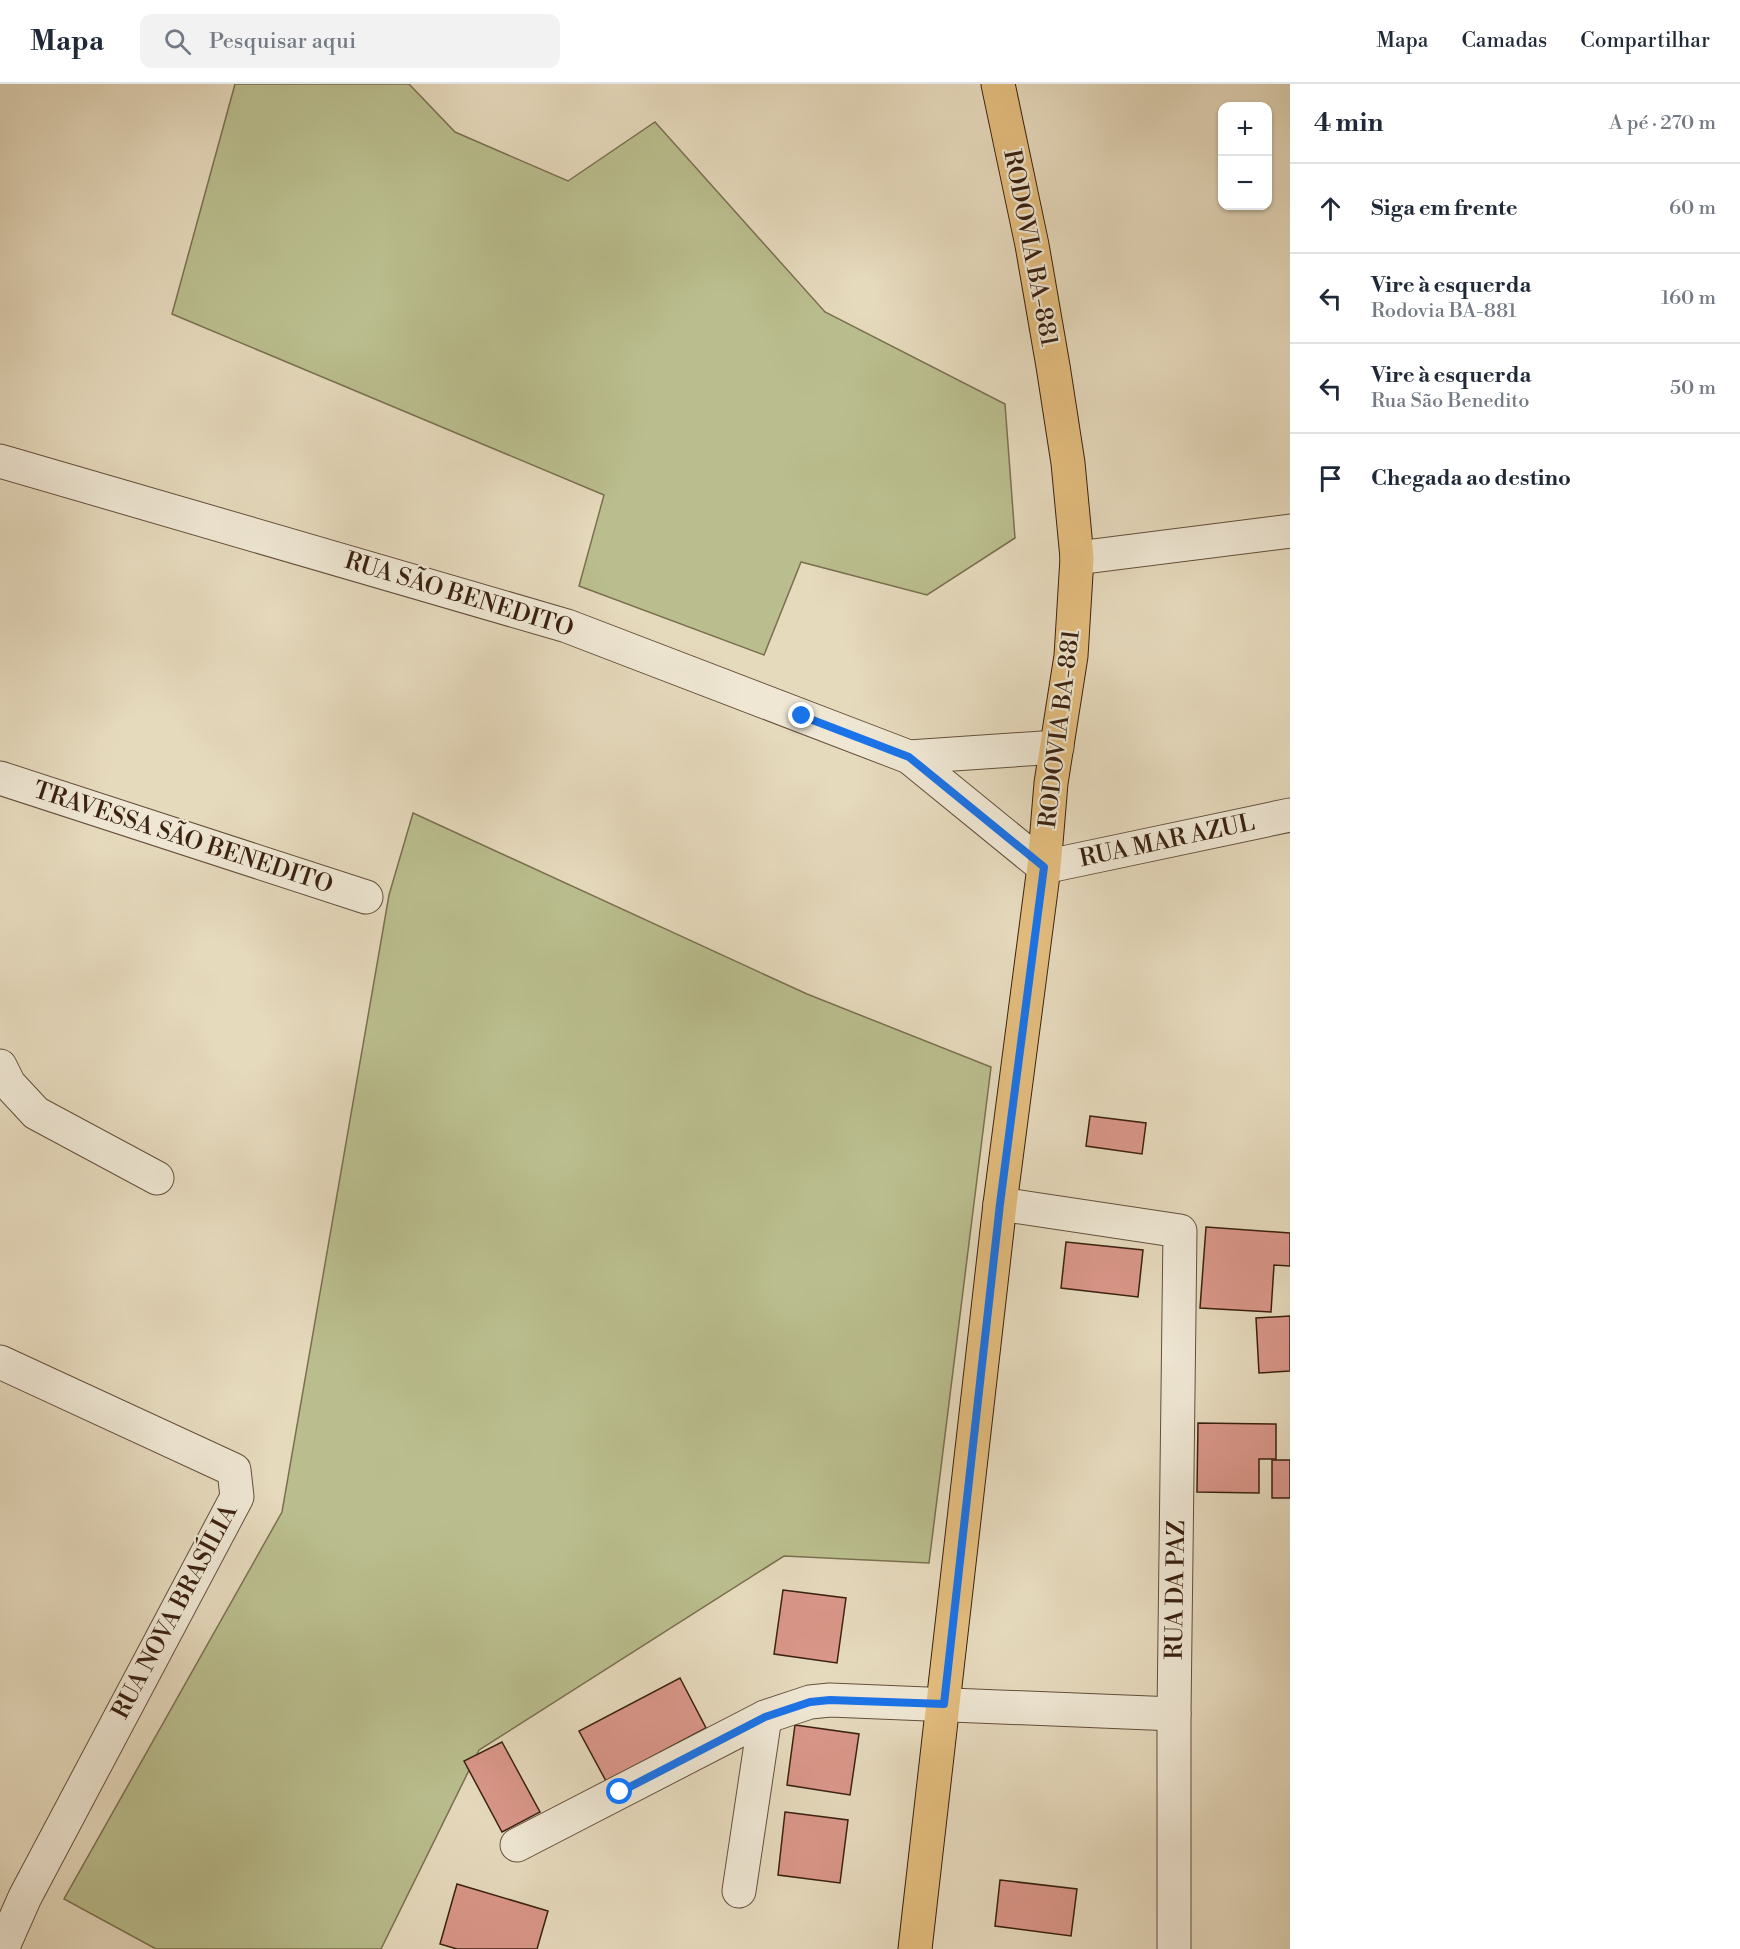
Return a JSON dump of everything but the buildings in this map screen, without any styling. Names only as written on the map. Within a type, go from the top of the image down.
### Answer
[{"type":"main road","name":"RODOVIA BA-881","points":[[915,1949],[1000,1204],[1044,867],[1051,783],[1071,656],[1077,558],[1068,464],[1042,300],[998,84]]},
{"type":"street","name":"RUA SÃO BENEDITO","points":[[0,461],[567,626],[909,757],[1044,867]]},
{"type":"street","points":[[1077,558],[1290,531]]},
{"type":"street","name":"RUA SÃO BENEDITO","points":[[909,757],[1057,747]]},
{"type":"street","name":"TRAVESSA SÃO BENEDITO","points":[[0,778],[366,897]]},
{"type":"street","name":"RUA MAR AZUL","points":[[1044,867],[1290,815]]},
{"type":"street","points":[[0,1066],[9,1084],[36,1113],[157,1178]]},
{"type":"street","name":"RUA DA PAZ","points":[[1000,1204],[1180,1231],[1174,1714],[1174,1949]]},
{"type":"street","name":"RUA NOVA BRASÍLIA","points":[[0,1362],[234,1470],[237,1497],[12,1892],[2,1949]]},
{"type":"street","points":[[517,1845],[765,1717],[810,1702],[830,1700],[1174,1714]]},
{"type":"street","points":[[739,1891],[765,1717]]},
{"type":"green space","points":[[235,84],[409,84],[455,132],[568,181],[655,122],[825,312],[1005,404],[1015,538],[927,595],[801,562],[764,655],[579,586],[604,495],[172,314]]},
{"type":"green space","points":[[413,813],[807,994],[991,1067],[929,1563],[784,1556],[479,1750],[381,1949],[156,1949],[64,1899],[282,1512],[389,895]]},
{"type":"route","points":[[620,1792],[765,1717],[810,1702],[830,1700],[944,1704],[1000,1204],[1044,867],[909,757],[802,716]]}]
